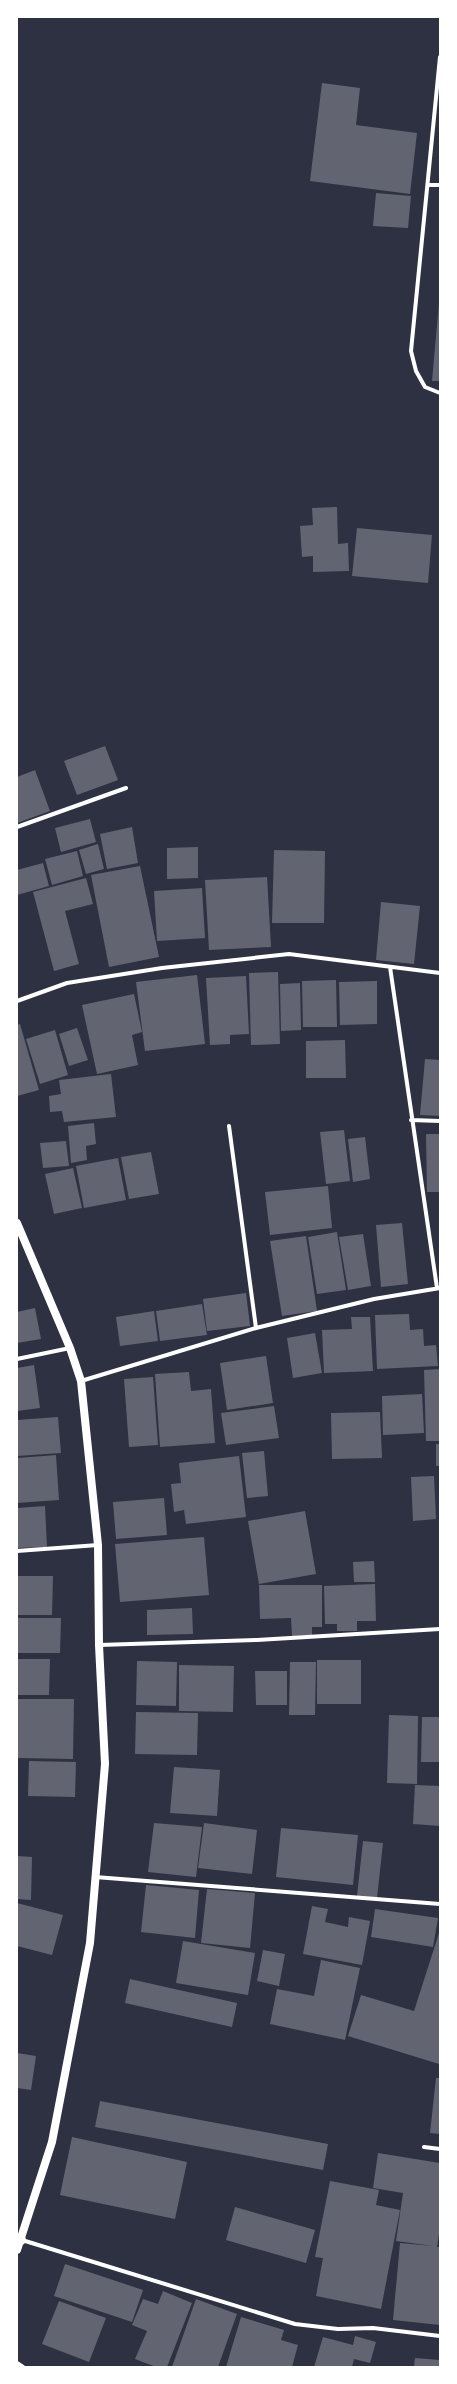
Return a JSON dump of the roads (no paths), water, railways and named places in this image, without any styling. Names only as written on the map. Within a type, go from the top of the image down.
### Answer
[{"type":"main road","points":[[17,1223],[70,1348],[81,1381],[98,1545],[99,1645],[105,1764],[94,1877],[90,1943],[52,2142],[17,2250]]},
{"type":"street","points":[[440,57],[440,74],[411,351],[416,371],[425,387],[440,393]]},
{"type":"street","points":[[428,185],[440,186]]},
{"type":"street","points":[[17,827],[126,788]]},
{"type":"street","points":[[17,1001],[67,983],[162,968],[289,954],[440,973]]},
{"type":"street","points":[[81,1381],[256,1328],[374,1299],[439,1288],[411,1120],[390,967]]},
{"type":"street","points":[[411,1120],[440,1121]]},
{"type":"street","points":[[229,1126],[256,1328]]},
{"type":"street","points":[[17,1359],[70,1348]]},
{"type":"street","points":[[17,1552],[98,1545]]},
{"type":"street","points":[[99,1645],[257,1640],[440,1628]]},
{"type":"street","points":[[94,1877],[440,1904]]},
{"type":"street","points":[[424,2147],[440,2150]]},
{"type":"street","points":[[19,2241],[295,2324],[338,2329],[373,2328],[440,2336]]},
{"type":"street","points":[[17,2363],[23,2367]]}]
